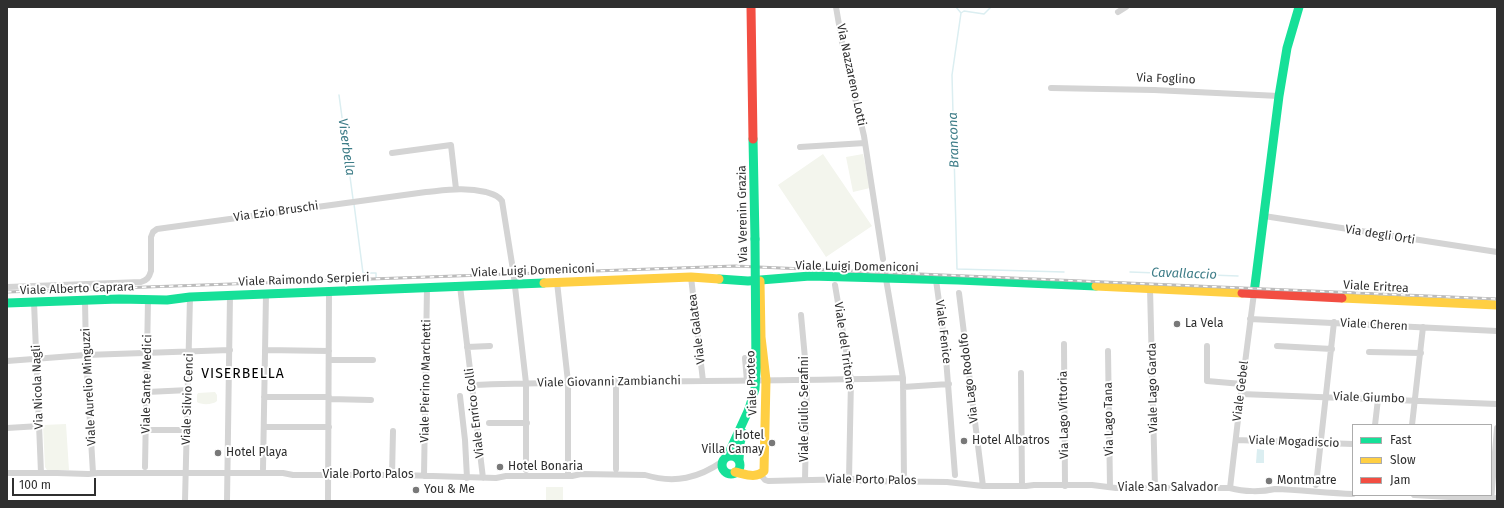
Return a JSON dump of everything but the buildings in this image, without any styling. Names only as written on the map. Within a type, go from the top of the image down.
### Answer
[{"type":"street","name":"Via Verenin Grazia","points":[[725,459],[749,409],[754,389],[756,371],[751,7]]},
{"type":"street","name":"Via Nazzareno Lotti","points":[[836,7],[842,42],[859,109],[883,259]]},
{"type":"street","points":[[1118,12],[1126,7]]},
{"type":"street","points":[[1254,293],[1279,96],[1287,48],[1299,7]]},
{"type":"street","name":"Via Foglino","points":[[1051,88],[1154,90],[1279,96]]},
{"type":"street","name":"Via Nazzareno Lotti","points":[[800,147],[865,143]]},
{"type":"street","points":[[392,153],[451,145],[456,189]]},
{"type":"street","name":"Via Ezio Bruschi","points":[[7,287],[141,282],[150,277],[151,237],[153,232],[157,229],[456,189],[476,190],[500,197],[503,204],[513,270]]},
{"type":"street","name":"Via degli Orti","points":[[1264,216],[1497,252]]},
{"type":"street","name":"Viale Luigi Domeniconi","points":[[460,286],[514,282],[557,282],[692,277],[760,281],[810,276],[1254,293]]},
{"type":"street","name":"Viale Galatea","points":[[692,277],[704,381]]},
{"type":"street","points":[[886,279],[903,378],[904,481]]},
{"type":"street","name":"Viale Fenice","points":[[936,280],[949,384],[955,475]]},
{"type":"street","name":"Viale Proteo","points":[[757,475],[764,471],[766,380],[761,337],[760,281]]},
{"type":"street","points":[[514,282],[526,383],[526,470]]},
{"type":"street","points":[[557,282],[568,382],[568,476]]},
{"type":"street","name":"Viale del Tritone","points":[[835,285],[851,380],[850,479]]},
{"type":"street","name":"Viale Raimondo Serpieri","points":[[148,300],[230,295],[460,286]]},
{"type":"street","name":"Viale Enrico Colli","points":[[460,286],[483,478]]},
{"type":"street","name":"Viale Pierino Marchetti","points":[[424,476],[427,287]]},
{"type":"street","name":"Viale Lago Garda","points":[[1150,288],[1155,488]]},
{"type":"street","points":[[328,501],[329,292]]},
{"type":"street","name":"Via Lago Rodolfo","points":[[959,293],[983,486]]},
{"type":"street","name":"Viale Eritrea","points":[[1254,293],[1497,305]]},
{"type":"street","name":"Viale Gebel","points":[[1230,488],[1254,293]]},
{"type":"street","points":[[263,469],[266,294]]},
{"type":"street","points":[[227,501],[230,295]]},
{"type":"street","name":"Viale Silvio Cenci","points":[[186,501],[190,297]]},
{"type":"street","name":"Viale Alberto Caprara","points":[[7,303],[130,299],[148,300]]},
{"type":"street","name":"Viale Aurelio Minguzzi","points":[[85,300],[86,355],[93,473]]},
{"type":"street","name":"Viale Sante Medici","points":[[145,467],[148,300]]},
{"type":"street","name":"Via Nicola Nagli","points":[[34,302],[41,473]]},
{"type":"street","name":"Viale Giulio Serafini","points":[[801,315],[807,380],[805,480]]},
{"type":"street","name":"Viale Cheren","points":[[1250,319],[1497,331]]},
{"type":"street","points":[[1316,486],[1327,397],[1334,322]]},
{"type":"street","points":[[1412,424],[1423,327]]},
{"type":"street","name":"Via Lago Vittoria","points":[[1064,344],[1065,486]]},
{"type":"street","points":[[467,347],[490,346]]},
{"type":"street","points":[[1207,346],[1208,381],[1242,384]]},
{"type":"street","points":[[1277,346],[1332,349]]},
{"type":"street","points":[[7,360],[86,355],[230,350]]},
{"type":"street","points":[[265,350],[329,351]]},
{"type":"street","name":"Via Lago Tana","points":[[1108,351],[1110,487]]},
{"type":"street","points":[[1369,352],[1421,354]]},
{"type":"street","points":[[745,358],[747,381]]},
{"type":"street","points":[[329,360],[373,360]]},
{"type":"street","points":[[1021,373],[1022,486]]},
{"type":"street","name":"Viale Giovanni Zambianchi","points":[[471,385],[616,381],[851,380],[903,378]]},
{"type":"street","points":[[616,381],[616,469]]},
{"type":"street","points":[[903,387],[949,384]]},
{"type":"street","points":[[147,392],[189,390]]},
{"type":"street","name":"Viale Giumbo","points":[[1241,394],[1497,404]]},
{"type":"street","points":[[460,396],[465,440],[467,478]]},
{"type":"street","points":[[264,397],[371,400]]},
{"type":"street","points":[[1375,424],[1378,399]]},
{"type":"street","name":"Via Verenin Grazia","points":[[739,462],[740,443],[746,425],[745,420]]},
{"type":"street","points":[[489,423],[526,423]]},
{"type":"street","points":[[7,428],[40,426]]},
{"type":"street","points":[[264,427],[329,428]]},
{"type":"street","points":[[1434,496],[1493,499],[1494,449],[1497,428]]},
{"type":"street","points":[[146,430],[187,430]]},
{"type":"street","points":[[392,476],[393,431]]},
{"type":"street","name":"Viale Mogadiscio","points":[[1236,440],[1352,444]]},
{"type":"street","points":[[735,457],[739,462],[757,475],[735,472],[730,473],[725,471],[723,466],[725,459],[735,457]]},
{"type":"street","name":"Viale Porto Palos","points":[[7,473],[283,473],[293,475],[424,476],[467,478],[496,478],[506,476],[568,476],[581,474],[645,475],[653,478],[688,478],[701,474],[725,459]]},
{"type":"street","points":[[735,472],[739,468],[739,462]]},
{"type":"street","name":"Viale Porto Palos","points":[[757,475],[768,481],[850,479],[863,481],[947,482],[983,486]]},
{"type":"street","name":"Viale San Salvador","points":[[983,486],[1034,485],[1230,488],[1237,490],[1268,491],[1275,489],[1352,494]]},
{"type":"shaded area","points":[[823,154],[872,226],[826,257],[778,185]]},
{"type":"shaded area","points":[[863,154],[870,188],[853,192],[846,157]]},
{"type":"shaded area","points":[[215,392],[217,395],[217,401],[207,404],[197,402],[198,393]]},
{"type":"shaded area","points":[[66,424],[69,470],[47,470],[45,467],[43,425]]},
{"type":"shaded area","points":[[1257,449],[1264,450],[1264,463],[1256,463]]},
{"type":"shaded area","points":[[546,487],[563,487],[563,501],[546,501]]},
{"type":"waterway","name":"Brancona","points":[[956,7],[961,13]]},
{"type":"waterway","name":"Brancona","points":[[961,13],[964,11],[984,14],[991,7]]},
{"type":"waterway","name":"Brancona","points":[[961,13],[952,75],[957,269],[1064,272]]},
{"type":"waterway","name":"Viserbella","points":[[339,95],[353,199]]},
{"type":"waterway","name":"Viserbella","points":[[354,204],[363,273],[376,273],[376,278]]},
{"type":"waterway","name":"Cavallaccio","points":[[1130,272],[1238,276]]},
{"type":"railway","points":[[7,292],[735,266],[1497,299]]},
{"type":"traffic: fast","points":[[1254,293],[1279,96],[1287,48],[1299,7]]},
{"type":"traffic: fast","points":[[753,139],[755,239]]},
{"type":"traffic: fast","points":[[749,409],[755,389],[756,371],[755,239]]},
{"type":"traffic: fast","points":[[719,279],[748,281],[810,276],[1096,286]]},
{"type":"traffic: fast","points":[[7,303],[119,299],[167,300],[190,297],[544,283]]},
{"type":"traffic: fast","points":[[727,457],[749,409]]},
{"type":"traffic: fast","points":[[739,460],[740,443],[743,433]]},
{"type":"traffic: fast","points":[[731,456],[737,459],[740,465],[737,471],[731,474],[725,471],[722,465],[725,459],[731,456]]},
{"type":"traffic: slow","points":[[544,283],[691,277],[719,279]]},
{"type":"traffic: slow","points":[[735,472],[746,475],[758,475],[764,471],[766,380],[761,337],[760,281]]},
{"type":"traffic: slow","points":[[1096,286],[1242,293]]},
{"type":"traffic: slow","points":[[1342,298],[1497,305]]},
{"type":"traffic: jam","points":[[751,7],[753,139]]},
{"type":"traffic: jam","points":[[1242,293],[1342,298]]},
{"type":"place","name":"La Vela","points":[[1177,324]]},
{"type":"place","name":"Hotel Albatros","points":[[964,441]]},
{"type":"place","name":"Hotel Villa Camay","points":[[772,443]]},
{"type":"place","name":"Hotel Playa","points":[[218,453]]},
{"type":"place","name":"Hotel Bonaria","points":[[500,467]]},
{"type":"place","name":"Montmatre","points":[[1269,481]]},
{"type":"place","name":"You & Me","points":[[416,490]]},
{"type":"district","name":"VISERBELLA","points":[[243,374]]}]
